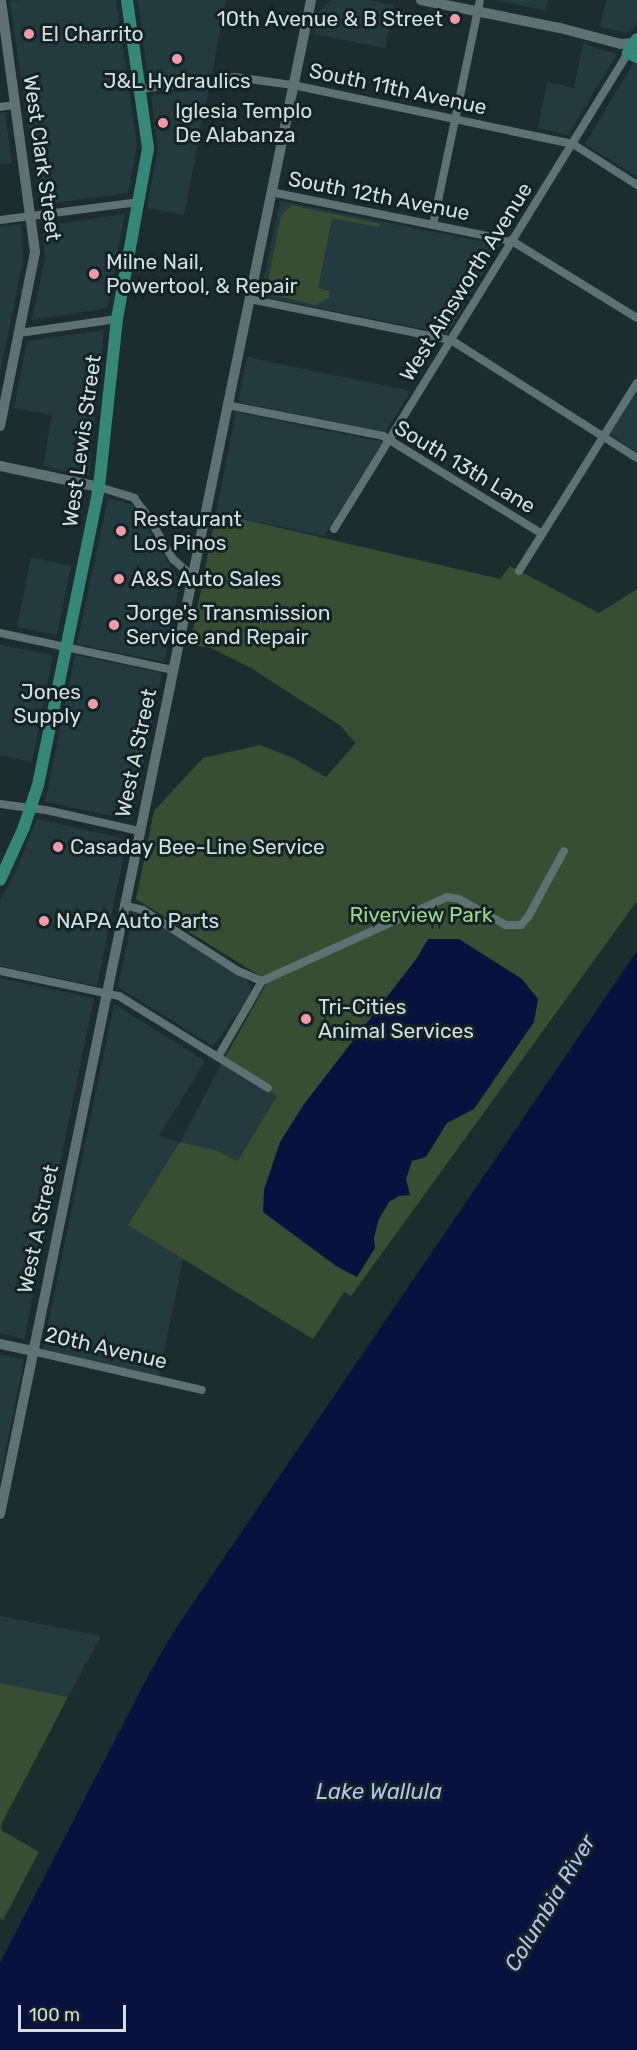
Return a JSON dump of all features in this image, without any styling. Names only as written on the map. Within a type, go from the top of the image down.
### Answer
[{"type":"main road","name":"West Clark Street","points":[[0,426],[34,258],[1,0]]},
{"type":"main road","name":"West Lewis Street","points":[[0,880],[30,809],[44,757],[99,487],[117,319],[147,148],[127,0]]},
{"type":"main road","name":"West A Street","points":[[0,1514],[310,0]]},
{"type":"main road","points":[[421,0],[478,6],[632,47]]},
{"type":"main road","points":[[0,466],[99,487]]},
{"type":"main road","name":"20th Avenue","points":[[0,1344],[32,1351]]},
{"type":"street","points":[[433,225],[478,6]]},
{"type":"street","name":"West Ainsworth Avenue","points":[[334,529],[632,47]]},
{"type":"street","name":"South 11th Avenue","points":[[140,89],[235,77],[293,85],[573,144],[637,185]]},
{"type":"street","points":[[0,107],[15,105]]},
{"type":"street","name":"South 12th Avenue","points":[[271,192],[512,241],[637,318]]},
{"type":"street","points":[[0,220],[138,202]]},
{"type":"street","points":[[249,299],[451,340],[637,458]]},
{"type":"street","points":[[19,333],[117,319]]},
{"type":"street","points":[[519,571],[637,383]]},
{"type":"street","name":"South 13th Lane","points":[[227,405],[383,436],[542,534]]},
{"type":"street","points":[[99,487],[134,498],[149,518],[173,559],[192,576]]},
{"type":"street","points":[[0,633],[173,670]]},
{"type":"street","points":[[0,804],[139,831]]},
{"type":"street","points":[[218,1056],[262,981],[447,897],[459,899],[506,925],[521,925],[528,917],[564,851]]},
{"type":"street","points":[[124,905],[143,910],[186,935],[229,965],[262,981]]},
{"type":"street","points":[[0,971],[119,996],[268,1088]]},
{"type":"street","name":"20th Avenue","points":[[32,1351],[202,1390]]},
{"type":"shaded area","points":[[116,0],[137,145],[128,193],[39,205],[10,1]]},
{"type":"shaded area","points":[[138,0],[226,0],[212,74],[148,80]]},
{"type":"shaded area","points":[[331,0],[368,0],[394,5],[385,48],[314,34],[319,11]]},
{"type":"shaded area","points":[[495,0],[548,0],[546,11]]},
{"type":"shaded area","points":[[606,0],[637,0],[637,23],[630,33],[600,27]]},
{"type":"shaded area","points":[[583,44],[617,54],[568,135],[538,128],[547,82],[574,88]]},
{"type":"shaded area","points":[[634,62],[637,63],[637,177],[585,144]]},
{"type":"shaded area","points":[[209,88],[184,215],[147,208],[158,148],[151,96]]},
{"type":"shaded area","points":[[0,113],[5,113],[12,163],[0,164]]},
{"type":"shaded area","points":[[280,201],[500,245],[447,334],[260,296]]},
{"type":"shaded area","points":[[125,214],[107,308],[32,320],[45,258],[42,226]]},
{"type":"shaded area","points":[[21,224],[23,261],[0,373],[0,227]]},
{"type":"shaded area","points":[[104,330],[89,476],[43,466],[52,415],[14,408],[27,341]]},
{"type":"shaded area","points":[[247,357],[411,391],[385,433],[238,402]]},
{"type":"shaded area","points":[[637,391],[637,452],[610,434]]},
{"type":"shaded area","points":[[236,412],[383,442],[324,536],[216,513]]},
{"type":"shaded area","points":[[108,498],[134,505],[180,582],[164,662],[77,644]]},
{"type":"shaded area","points":[[31,557],[71,566],[57,635],[17,627]]},
{"type":"shaded area","points":[[0,645],[53,655],[32,762],[0,755]]},
{"type":"shaded area","points":[[75,655],[162,673],[132,820],[45,802]]},
{"type":"shaded area","points":[[37,819],[127,839],[97,986],[0,966],[0,900],[18,866]]},
{"type":"shaded area","points":[[134,909],[246,977],[251,988],[250,996],[213,1046],[118,987]]},
{"type":"shaded area","points":[[0,978],[94,998],[24,1339],[0,1333]]},
{"type":"shaded area","points":[[114,1004],[205,1061],[159,1136],[180,1142],[224,1059],[277,1096],[236,1162],[218,1151],[129,1225],[183,1259],[159,1377],[43,1349]]},
{"type":"shaded area","points":[[0,1354],[24,1360],[0,1480]]},
{"type":"shaded area","points":[[0,1616],[101,1636],[68,1697],[0,1683]]},
{"type":"green space","points":[[291,205],[380,224],[379,227],[332,218],[318,288],[330,291],[329,298],[316,305],[273,295],[268,282],[281,216]]},
{"type":"green space","name":"Riverview Park","points":[[216,513],[500,579],[510,566],[599,613],[637,589],[637,901],[351,1296],[344,1292],[313,1339],[128,1225],[180,1142],[218,1151],[237,1161],[277,1096],[224,1059],[268,981],[136,899],[154,811],[203,758],[260,745],[293,758],[326,777],[361,737],[355,743],[341,726],[251,668],[211,648],[190,645]]},
{"type":"green space","points":[[0,1683],[68,1697],[2,1823],[1,1830],[39,1852],[3,1920],[0,1918]]},
{"type":"water","points":[[428,939],[459,939],[522,979],[538,999],[534,1022],[474,1109],[447,1123],[426,1157],[412,1161],[406,1179],[410,1195],[399,1196],[389,1202],[379,1219],[374,1238],[375,1248],[357,1277],[336,1266],[263,1212],[264,1190],[280,1142],[304,1104],[417,958]]},
{"type":"water","name":"Lake Wallula","points":[[637,951],[637,2050],[0,2050],[0,1963],[148,1676],[174,1631]]},
{"type":"place","name":"10th Avenue & B Street","points":[[455,19]]},
{"type":"place","name":"El Charrito","points":[[29,34]]},
{"type":"place","name":"J&L Hydraulics","points":[[177,59]]},
{"type":"place","name":"Iglesia Templo De Alabanza","points":[[163,123]]},
{"type":"place","name":"Milne Nail, Powertool, & Repair","points":[[94,274]]},
{"type":"place","name":"Restaurant Los Pinos","points":[[121,531]]},
{"type":"place","name":"A&S Auto Sales","points":[[119,579]]},
{"type":"place","name":"Jorge's Transmission Service and Repair","points":[[114,625]]},
{"type":"place","name":"Jones Supply","points":[[93,704]]},
{"type":"place","name":"Casaday Bee-Line Service","points":[[58,847]]},
{"type":"place","name":"NAPA Auto Parts","points":[[44,921]]},
{"type":"place","name":"Tri-Cities Animal Services","points":[[306,1019]]},
{"type":"water label","name":"Columbia River","points":[[550,1903]]}]
